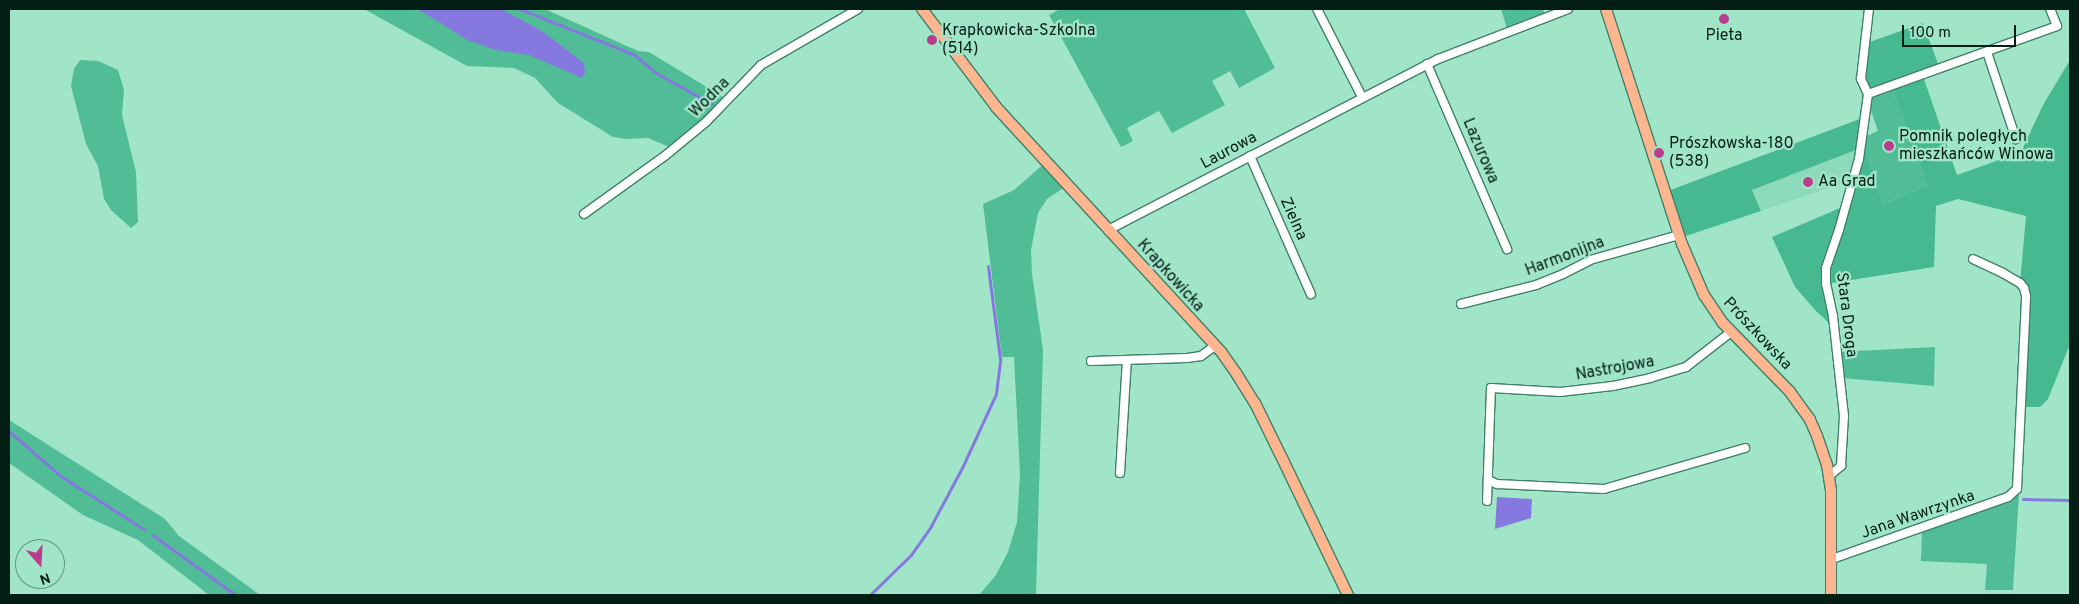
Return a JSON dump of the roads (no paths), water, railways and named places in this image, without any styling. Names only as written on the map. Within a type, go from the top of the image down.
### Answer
[{"type":"main road","name":"Krapkowicka","points":[[922,9],[996,107],[1215,346],[1236,373],[1255,403],[1348,595]]},
{"type":"main road","name":"Prószkowska","points":[[1606,9],[1679,235],[1704,295],[1731,332],[1775,376],[1802,407],[1817,436],[1829,476],[1832,506],[1831,595]]},
{"type":"street","name":"Wodna","points":[[584,214],[706,122],[761,65],[858,9]]},
{"type":"street","points":[[1317,9],[1362,97]]},
{"type":"street","name":"Laurowa","points":[[1108,230],[1427,64],[1568,9]]},
{"type":"street","name":"Stara Droga","points":[[1829,476],[1841,466],[1844,416],[1833,316],[1826,284],[1826,268],[1855,179],[1868,94],[1861,78],[1869,9]]},
{"type":"street","points":[[1868,94],[2057,26],[2050,9]]},
{"type":"street","points":[[1987,52],[2016,138]]},
{"type":"street","name":"Lazurowa","points":[[1427,64],[1507,249]]},
{"type":"street","name":"Zielna","points":[[1250,156],[1311,294]]},
{"type":"street","name":"Harmonijna","points":[[1461,304],[1536,285],[1590,260],[1679,235]]},
{"type":"street","name":"Jana Wawrzynka","points":[[1832,559],[1934,525],[2012,495],[2017,489],[2026,296],[2024,288],[2020,283],[2003,273],[1973,260]]},
{"type":"street","name":"Nastrojowa","points":[[1488,480],[1491,388],[1560,392],[1613,386],[1650,378],[1674,372],[1694,362],[1731,332]]},
{"type":"street","points":[[1091,361],[1201,356],[1215,346]]},
{"type":"street","points":[[1120,473],[1127,360]]},
{"type":"street","points":[[1487,501],[1488,480],[1497,484],[1604,489],[1745,448]]},
{"type":"waterway","points":[[520,9],[635,55],[655,72],[712,104]]},
{"type":"waterway","points":[[870,595],[911,555],[931,526],[963,466],[996,394],[1000,359],[988,267]]},
{"type":"waterway","points":[[9,431],[61,476],[144,529]]},
{"type":"waterway","points":[[2023,499],[2070,500]]},
{"type":"waterway","points":[[153,535],[236,595]]},
{"type":"place","name":"Pieta","points":[[1724,19]]},
{"type":"place","name":"Krapkowicka-Szkolna (514)","points":[[932,40]]},
{"type":"place","name":"Pomnik poległych mieszkańców Winowa","points":[[1889,146]]},
{"type":"place","name":"Prószkowska-180 (538)","points":[[1659,153]]},
{"type":"place","name":"Aa Grad","points":[[1808,182]]}]
